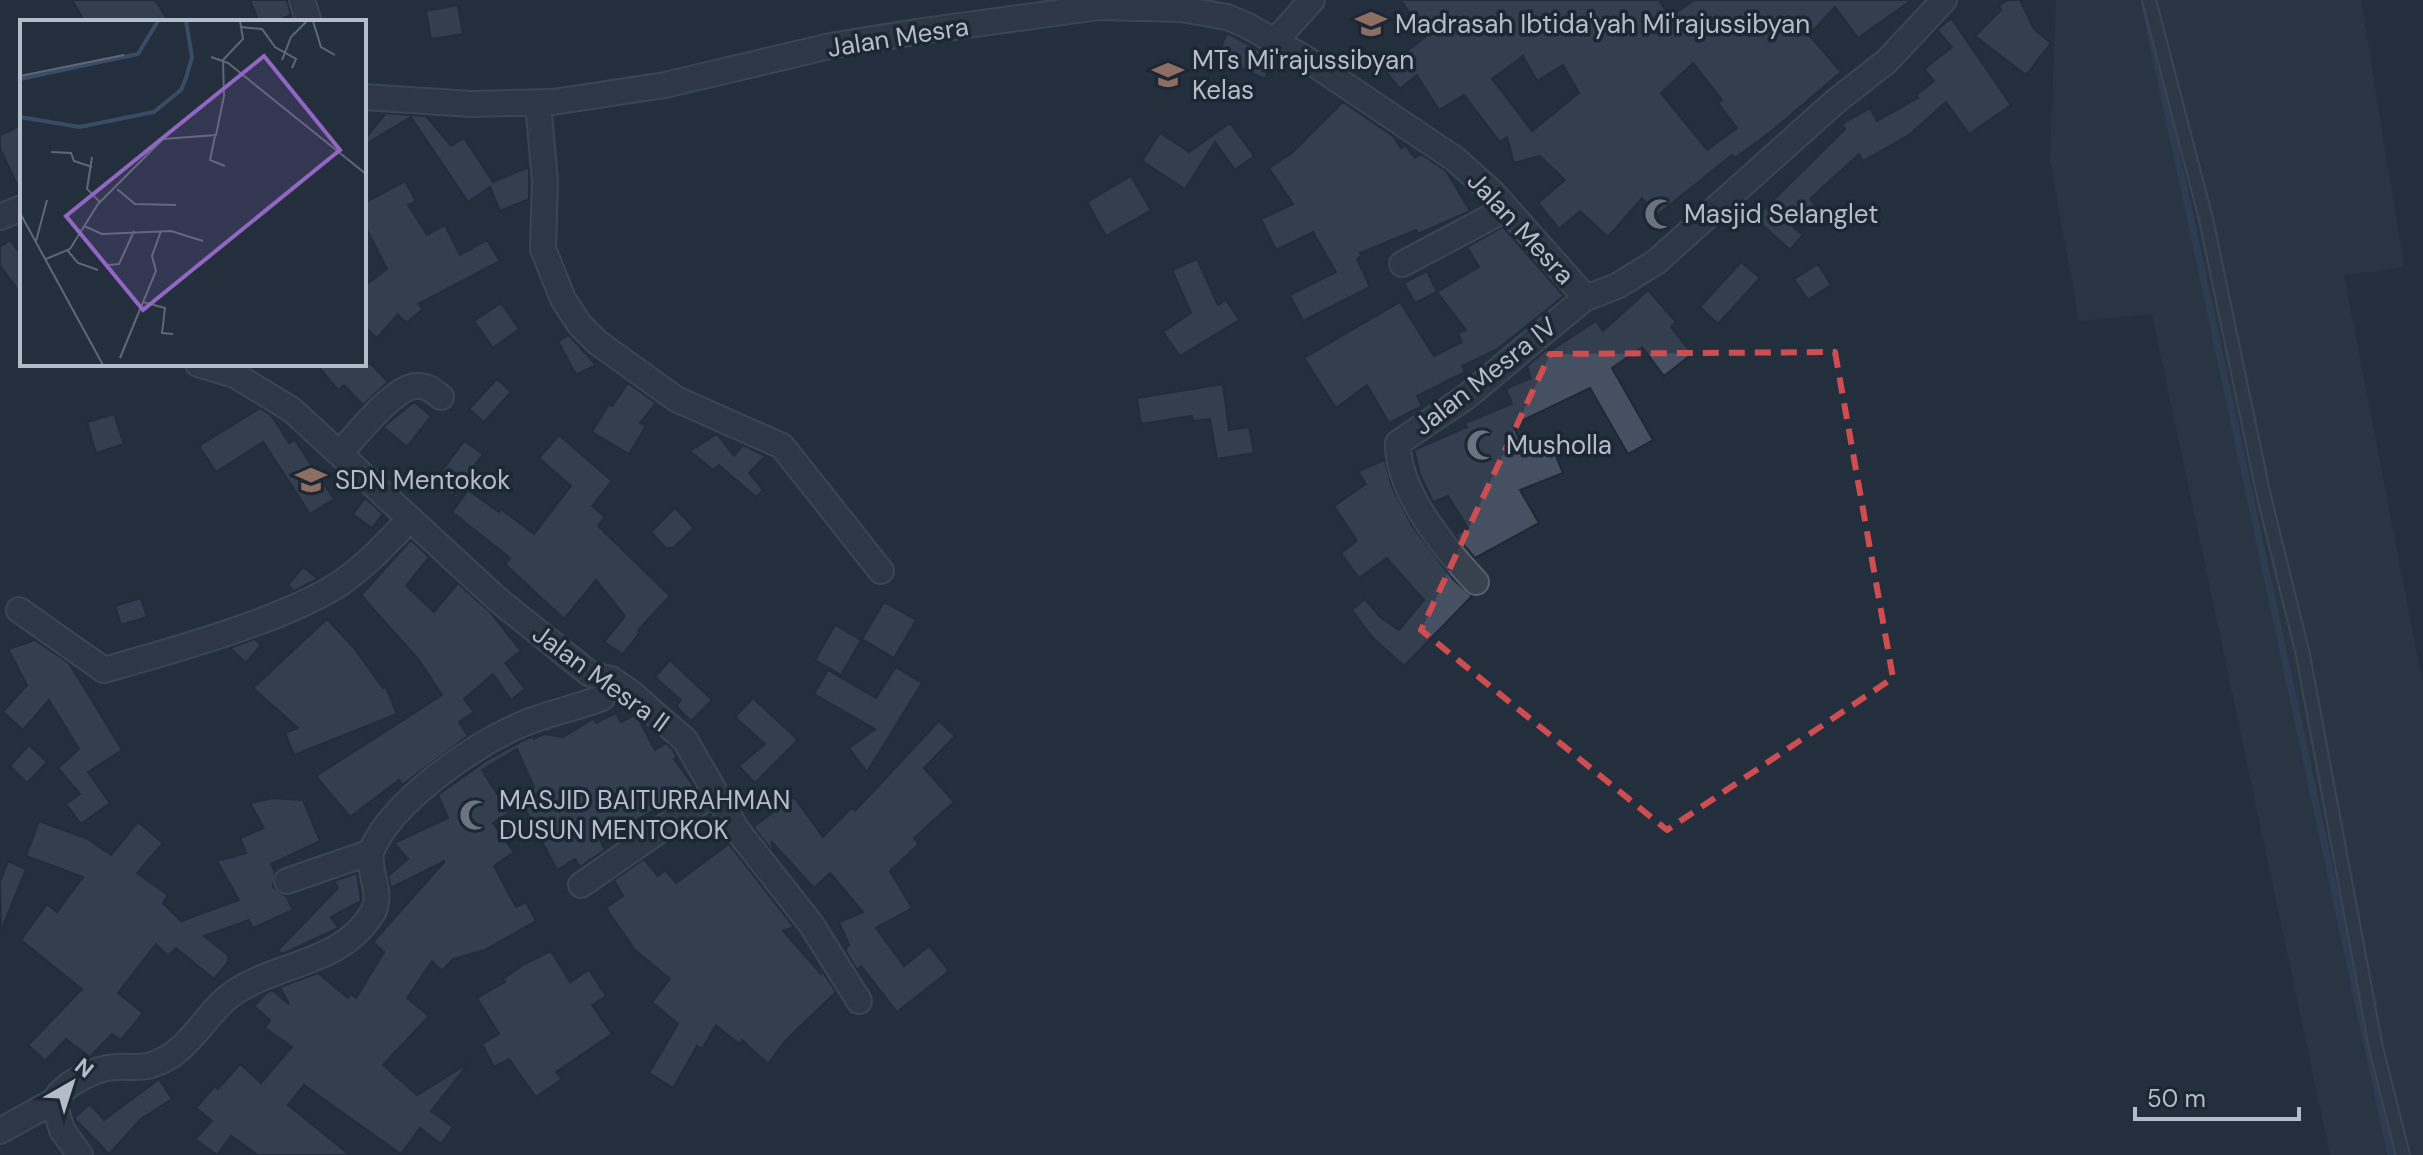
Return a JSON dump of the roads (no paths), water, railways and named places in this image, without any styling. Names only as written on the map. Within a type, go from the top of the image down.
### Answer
[{"type":"street","points":[[302,0],[308,20]]},
{"type":"street","points":[[1275,41],[1312,0]]},
{"type":"street","name":"Jalan Mesra","points":[[366,97],[471,104],[538,103],[665,85],[887,37],[1099,7],[1181,9],[1227,17],[1275,41],[1455,159],[1506,209],[1585,298],[1617,286],[1656,262],[1836,101],[1887,61],[1944,0]]},
{"type":"street","points":[[538,103],[545,181],[543,249],[563,299],[580,325],[607,349],[676,399],[782,446],[881,571]]},
{"type":"street","points":[[0,217],[20,209]]},
{"type":"street","points":[[1402,264],[1506,209]]},
{"type":"street","name":"Jalan Mesra IV","points":[[1476,582],[1430,526],[1406,475],[1398,443],[1466,397],[1585,298]]},
{"type":"street","name":"Jalan Mesra II","points":[[205,366],[235,375],[292,410],[409,520],[551,644],[590,674],[611,679],[685,740],[737,830],[829,950],[859,1001]]},
{"type":"street","points":[[340,453],[395,395],[413,385],[426,386],[441,397]]},
{"type":"street","points":[[19,610],[104,670],[210,636],[323,594],[347,578],[409,520]]},
{"type":"street","points":[[0,1131],[54,1101],[64,1090],[107,1068],[143,1067],[165,1059],[186,1043],[234,992],[274,973],[317,960],[338,947],[371,915],[376,905],[371,852],[389,822],[430,783],[520,725],[602,698],[611,679]]},
{"type":"street","points":[[581,885],[715,792]]},
{"type":"street","points":[[287,881],[371,852]]},
{"type":"street","points":[[54,1101],[62,1130],[80,1155]]},
{"type":"lane","points":[[2149,0],[2206,219],[2266,506],[2303,655],[2376,1048],[2403,1155]]},
{"type":"waterway","points":[[2146,11],[2391,1155]]},
{"type":"place","name":"Madrasah Ibtida'yah Mi'rajussibyan","points":[[1371,24]]},
{"type":"place","name":"MTs Mi'rajussibyan Kelas","points":[[1168,75]]},
{"type":"place","name":"Masjid Selanglet","points":[[1660,214]]},
{"type":"place","name":"Musholla","points":[[1482,445]]},
{"type":"place","name":"SDN Mentokok","points":[[311,480]]},
{"type":"place","name":"MASJID BAITURRAHMAN DUSUN MENTOKOK","points":[[475,815]]}]
